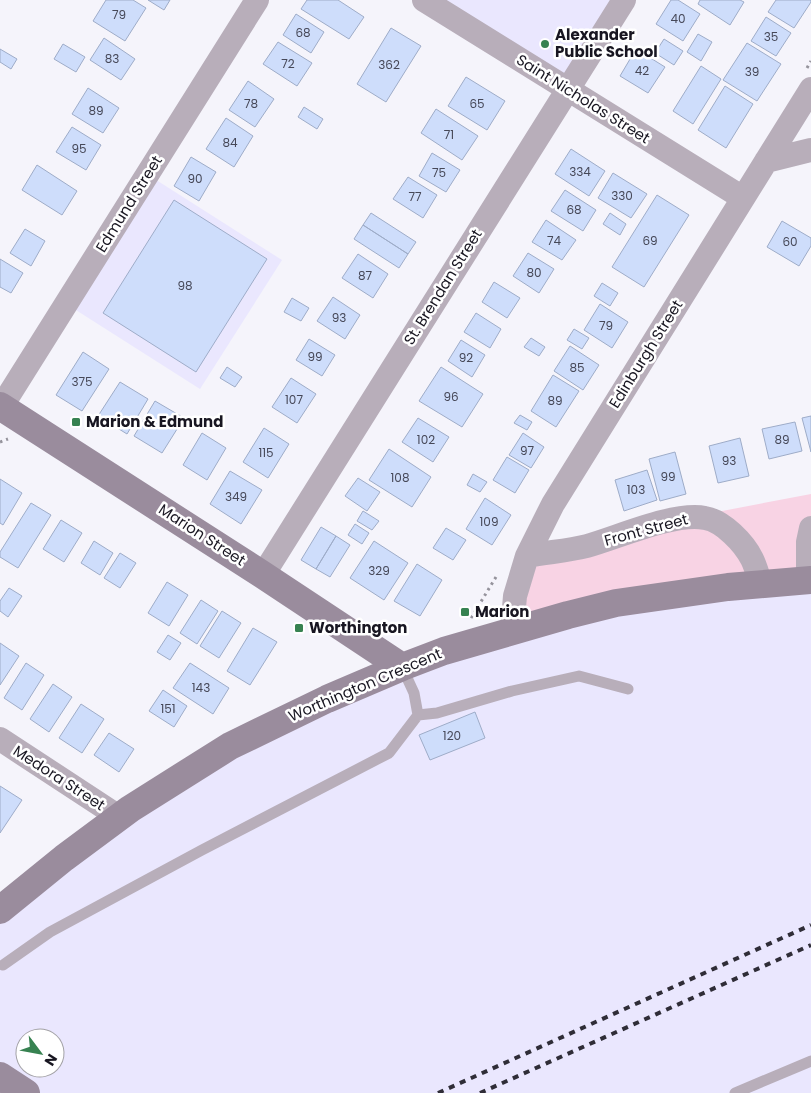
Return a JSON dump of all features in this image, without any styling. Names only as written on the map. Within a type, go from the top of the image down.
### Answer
[{"type":"street","name":"Edmund Street","points":[[0,407],[257,0]]},
{"type":"street","name":"Saint Nicholas Street","points":[[424,0],[566,90],[743,198]]},
{"type":"street","name":"St. Brendan Street","points":[[263,575],[624,0]]},
{"type":"street","name":"Edinburgh Street","points":[[512,631],[515,596],[527,556],[553,504],[811,89]]},
{"type":"street","points":[[766,161],[811,150]]},
{"type":"street","name":"Marion Street","points":[[0,407],[263,575],[402,667]]},
{"type":"street","name":"Front Street","points":[[527,556],[586,546],[634,530],[686,517],[706,518],[725,528],[742,542],[753,560],[761,584]]},
{"type":"street","points":[[810,580],[808,542],[811,528]]},
{"type":"street","name":"Worthington Crescent","points":[[0,910],[119,817],[230,746],[309,707],[402,667],[444,651],[568,615],[616,604],[676,593],[810,580]]},
{"type":"street","name":"Medora Street","points":[[0,739],[119,817]]},
{"type":"street","points":[[0,1076],[26,1093]]},
{"type":"lane","points":[[402,667],[414,694],[418,715]]},
{"type":"lane","points":[[3,965],[50,932],[202,850],[389,753],[418,715],[437,713],[512,691],[579,676],[628,689]]},
{"type":"lane","points":[[735,1093],[811,1061]]},
{"type":"shaded area","name":"Alexander Public School","points":[[426,0],[622,0],[566,88]]},
{"type":"shaded area","points":[[150,176],[282,260],[200,389],[68,305]]},
{"type":"shaded area","points":[[811,494],[811,582],[514,633],[529,554],[696,516]]},
{"type":"shaded area","points":[[811,582],[811,1093],[0,1093],[0,912],[232,747],[514,633]]},
{"type":"building","points":[[106,0],[133,0],[146,8],[125,41],[93,21]]},
{"type":"building","points":[[148,0],[170,0],[164,10]]},
{"type":"building","points":[[307,0],[338,0],[364,17],[349,39],[301,9]]},
{"type":"building","points":[[671,0],[678,0],[700,14],[683,41],[656,24]]},
{"type":"building","points":[[700,0],[740,0],[744,2],[730,25],[698,4]]},
{"type":"building","points":[[776,0],[811,0],[811,2],[794,28],[768,12]]},
{"type":"building","points":[[296,14],[324,32],[311,53],[283,35]]},
{"type":"building","points":[[766,17],[791,33],[776,56],[751,41]]},
{"type":"building","points":[[391,28],[421,46],[386,102],[357,84]]},
{"type":"building","points":[[698,34],[712,42],[701,61],[687,52]]},
{"type":"building","points":[[104,38],[135,59],[121,80],[90,60]]},
{"type":"building","points":[[664,39],[683,51],[674,65],[655,53]]},
{"type":"building","points":[[278,42],[312,63],[297,86],[263,64]]},
{"type":"building","points":[[747,43],[781,64],[757,101],[723,80]]},
{"type":"building","points":[[63,44],[85,57],[76,72],[54,59]]},
{"type":"building","points":[[0,49],[17,59],[11,69],[0,62]]},
{"type":"building","points":[[636,49],[665,67],[648,93],[620,76]]},
{"type":"building","points":[[701,66],[721,79],[693,124],[673,111]]},
{"type":"building","points":[[466,77],[505,101],[487,130],[448,106]]},
{"type":"building","points":[[248,81],[274,99],[255,127],[229,110]]},
{"type":"building","points":[[725,86],[753,104],[726,148],[698,130]]},
{"type":"building","points":[[88,88],[119,108],[103,133],[72,114]]},
{"type":"building","points":[[304,107],[323,119],[317,129],[298,117]]},
{"type":"building","points":[[436,109],[478,136],[462,160],[421,133]]},
{"type":"building","points":[[226,118],[253,136],[234,167],[206,149]]},
{"type":"building","points":[[72,127],[101,145],[86,170],[56,152]]},
{"type":"building","points":[[571,149],[605,171],[589,196],[555,174]]},
{"type":"building","points":[[432,153],[460,170],[446,192],[419,176]]},
{"type":"building","points":[[191,157],[216,172],[199,201],[174,186]]},
{"type":"building","points":[[37,165],[77,191],[62,215],[22,190]]},
{"type":"building","points":[[613,173],[647,194],[631,218],[598,198]]},
{"type":"building","points":[[408,177],[437,195],[423,218],[393,199]]},
{"type":"building","points":[[565,190],[596,210],[583,231],[551,211]]},
{"type":"building","points":[[657,195],[689,215],[644,287],[612,267]]},
{"type":"building","points":[[174,200],[267,259],[196,372],[103,313]]},
{"type":"building","points":[[371,213],[416,242],[408,254],[363,225]]},
{"type":"building","points":[[610,213],[626,224],[620,235],[603,224]]},
{"type":"building","points":[[546,220],[576,240],[562,260],[532,242]]},
{"type":"building","points":[[782,221],[811,238],[811,246],[799,266],[767,247]]},
{"type":"building","points":[[363,225],[408,254],[399,268],[354,239]]},
{"type":"building","points":[[25,229],[45,241],[31,266],[10,253]]},
{"type":"building","points":[[528,253],[554,269],[539,293],[513,276]]},
{"type":"building","points":[[358,254],[388,274],[373,298],[342,278]]},
{"type":"building","points":[[0,259],[23,273],[11,293],[0,287]]},
{"type":"building","points":[[494,282],[520,298],[507,318],[482,302]]},
{"type":"building","points":[[602,283],[618,293],[610,306],[594,296]]},
{"type":"building","points":[[333,297],[360,315],[345,339],[317,321]]},
{"type":"building","points":[[292,298],[309,308],[301,321],[284,312]]},
{"type":"building","points":[[600,304],[628,322],[612,348],[584,330]]},
{"type":"building","points":[[476,313],[501,329],[490,348],[464,332]]},
{"type":"building","points":[[574,329],[589,338],[582,349],[567,340]]},
{"type":"building","points":[[531,338],[545,347],[539,356],[524,347]]},
{"type":"building","points":[[309,339],[335,355],[322,376],[296,360]]},
{"type":"building","points":[[461,340],[485,355],[472,377],[448,361]]},
{"type":"building","points":[[570,346],[599,365],[583,390],[554,371]]},
{"type":"building","points":[[83,352],[109,369],[82,411],[56,395]]},
{"type":"building","points":[[227,367],[242,377],[235,387],[220,378]]},
{"type":"building","points":[[441,367],[483,394],[462,427],[419,401]]},
{"type":"building","points":[[553,375],[579,391],[556,427],[531,411]]},
{"type":"building","points":[[291,378],[316,394],[297,423],[272,407]]},
{"type":"building","points":[[120,382],[148,399],[127,434],[98,416]]},
{"type":"building","points":[[155,401],[184,418],[162,453],[134,436]]},
{"type":"building","points":[[520,415],[532,422],[527,430],[514,423]]},
{"type":"building","points":[[811,416],[811,452],[802,418]]},
{"type":"building","points":[[418,418],[449,437],[433,462],[402,442]]},
{"type":"building","points":[[795,422],[802,451],[769,459],[762,429]]},
{"type":"building","points":[[264,428],[289,444],[268,478],[243,462]]},
{"type":"building","points":[[202,433],[226,448],[207,480],[183,465]]},
{"type":"building","points":[[523,433],[544,447],[531,468],[509,455]]},
{"type":"building","points":[[740,438],[749,476],[718,483],[709,446]]},
{"type":"building","points":[[389,449],[431,477],[412,507],[369,480]]},
{"type":"building","points":[[675,452],[686,494],[660,501],[649,459]]},
{"type":"building","points":[[507,457],[529,470],[515,493],[493,480]]},
{"type":"building","points":[[647,470],[657,500],[624,511],[615,480]]},
{"type":"building","points":[[230,471],[262,490],[241,524],[210,504]]},
{"type":"building","points":[[473,474],[487,482],[480,492],[467,485]]},
{"type":"building","points":[[358,478],[380,492],[367,511],[345,496]]},
{"type":"building","points":[[0,479],[22,493],[3,525],[0,523]]},
{"type":"building","points":[[485,498],[511,515],[492,545],[466,529]]},
{"type":"building","points":[[31,503],[51,515],[18,568],[0,557],[0,552]]},
{"type":"building","points":[[363,511],[379,521],[372,530],[357,521]]},
{"type":"building","points":[[61,520],[82,533],[64,562],[43,549]]},
{"type":"building","points":[[355,524],[369,533],[362,544],[348,535]]},
{"type":"building","points":[[321,527],[336,536],[316,569],[301,560]]},
{"type":"building","points":[[446,528],[466,540],[453,560],[433,548]]},
{"type":"building","points":[[336,536],[350,545],[330,577],[316,569]]},
{"type":"building","points":[[94,541],[113,553],[100,575],[81,563]]},
{"type":"building","points":[[374,541],[408,563],[384,600],[350,578]]},
{"type":"building","points":[[120,553],[136,563],[120,588],[104,578]]},
{"type":"building","points":[[417,564],[442,580],[420,616],[394,601]]},
{"type":"building","points":[[167,582],[188,595],[169,626],[148,613]]},
{"type":"building","points":[[9,588],[22,596],[8,617],[0,611],[0,601]]},
{"type":"building","points":[[201,600],[218,611],[197,644],[180,633]]},
{"type":"building","points":[[222,611],[241,623],[219,658],[200,646]]},
{"type":"building","points":[[253,628],[277,642],[250,685],[227,671]]},
{"type":"building","points":[[168,635],[181,643],[170,660],[157,652]]},
{"type":"building","points":[[0,643],[19,656],[0,685]]},
{"type":"building","points":[[26,663],[44,675],[22,710],[4,698]]},
{"type":"building","points":[[190,663],[229,688],[213,714],[173,688]]},
{"type":"building","points":[[53,684],[72,697],[49,732],[30,719]]},
{"type":"building","points":[[163,690],[187,706],[174,727],[149,711]]},
{"type":"building","points":[[81,704],[104,719],[82,753],[59,738]]},
{"type":"building","points":[[475,712],[485,738],[430,760],[419,735]]},
{"type":"building","points":[[109,733],[134,749],[119,772],[94,755]]},
{"type":"building","points":[[0,786],[22,800],[0,833]]},
{"type":"railway","points":[[438,1093],[811,925]]},
{"type":"railway","points":[[480,1093],[811,945]]},
{"type":"place","name":"Alexander Public School","points":[[545,44]]},
{"type":"place","name":"Marion & Edmund","points":[[76,422]]},
{"type":"place","name":"Marion","points":[[465,612]]},
{"type":"place","name":"Worthington","points":[[299,628]]}]
